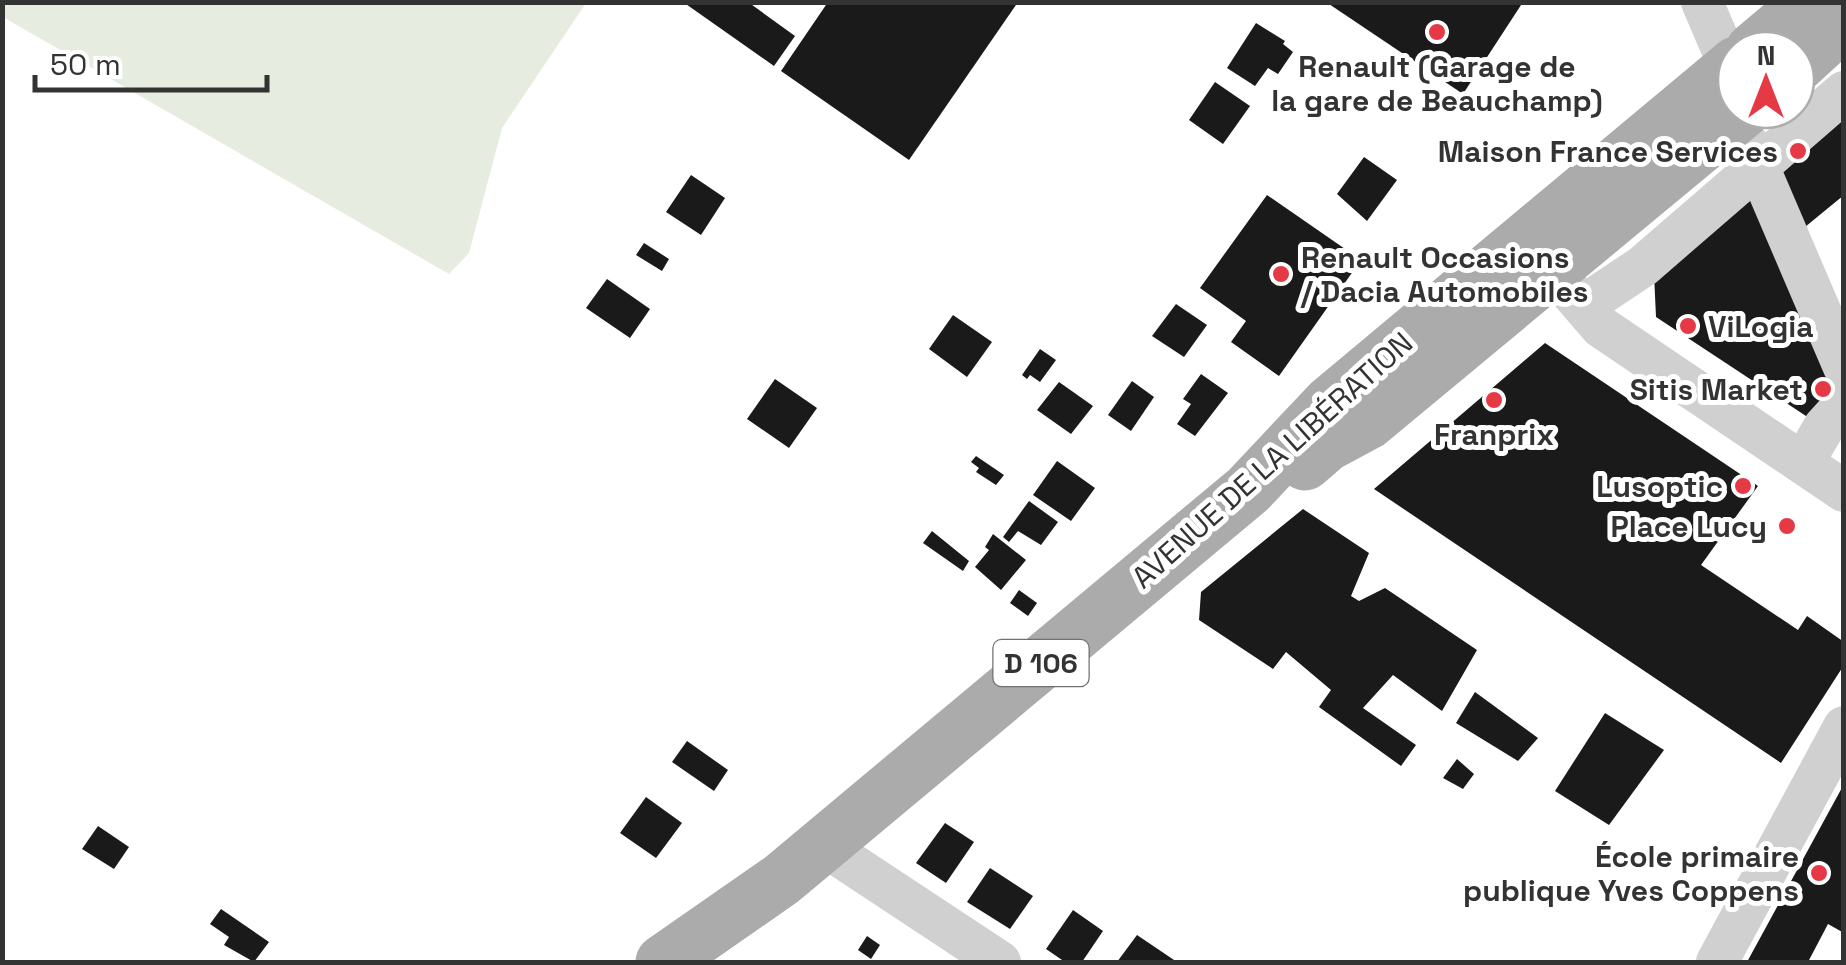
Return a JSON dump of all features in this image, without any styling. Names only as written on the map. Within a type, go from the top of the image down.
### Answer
[{"type":"main road","name":"AVENUE DE LA LIBÉRATION","points":[[1785,30],[1810,2]]},
{"type":"main road","points":[[1816,48],[1844,22]]},
{"type":"main road","name":"AVENUE DE LA LIBÉRATION","points":[[696,962],[766,914],[838,856],[1327,444],[1368,422],[1558,268],[1716,104]]},
{"type":"main road","name":"AVENUE DE LA LIBÉRATION","points":[[663,962],[781,880],[1248,490],[1330,403],[1558,268]]},
{"type":"street","points":[[1702,2],[1716,32]]},
{"type":"street","points":[[1558,268],[1643,266],[1844,92]]},
{"type":"street","points":[[1751,130],[1760,165],[1844,367]]},
{"type":"street","points":[[1558,268],[1601,327],[1844,491]]},
{"type":"street","points":[[1802,463],[1824,426],[1844,405]]},
{"type":"street","points":[[1717,962],[1844,727]]},
{"type":"street","points":[[838,856],[1000,962]]},
{"type":"shaded area","points":[[3,2],[586,3],[502,128],[469,253],[449,274],[3,17]]},
{"type":"building","points":[[683,2],[748,2],[795,36],[774,66]]},
{"type":"building","points":[[828,2],[1018,2],[909,160],[781,71]]},
{"type":"building","name":"Renault (Garage de la gare de Beauchamp)","points":[[1326,2],[1523,2],[1463,94]]},
{"type":"building","points":[[1256,23],[1285,41],[1283,44],[1293,52],[1278,74],[1268,68],[1255,86],[1227,68]]},
{"type":"building","points":[[1215,82],[1250,106],[1223,144],[1189,120]]},
{"type":"building","points":[[1844,111],[1844,195],[1805,227],[1780,166]]},
{"type":"building","points":[[1364,157],[1397,180],[1367,221],[1337,194]]},
{"type":"building","points":[[691,175],[725,198],[701,235],[666,212]]},
{"type":"building","points":[[1753,188],[1833,384],[1809,418],[1656,317],[1654,274]]},
{"type":"building","name":"Renault Occasions / Dacia Automobiles","points":[[1267,195],[1361,260],[1279,376],[1231,342],[1246,321],[1200,288]]},
{"type":"building","points":[[644,243],[669,259],[662,271],[636,255]]},
{"type":"building","points":[[607,279],[650,309],[630,338],[586,308]]},
{"type":"building","points":[[1176,304],[1207,325],[1184,357],[1152,336]]},
{"type":"building","points":[[953,315],[992,342],[967,377],[929,349]]},
{"type":"building","points":[[1545,343],[1758,486],[1701,565],[1798,630],[1807,616],[1844,642],[1844,665],[1781,763],[1374,489]]},
{"type":"building","points":[[1040,349],[1056,360],[1040,382],[1022,375]]},
{"type":"building","points":[[1201,374],[1228,393],[1195,436],[1177,424],[1191,404],[1183,399]]},
{"type":"building","points":[[775,379],[817,408],[789,448],[747,419]]},
{"type":"building","points":[[1132,381],[1154,397],[1131,431],[1108,415]]},
{"type":"building","points":[[1059,382],[1093,406],[1071,434],[1037,410]]},
{"type":"building","points":[[976,456],[1004,475],[996,485],[976,472],[979,468],[971,462]]},
{"type":"building","points":[[1057,461],[1095,488],[1071,521],[1033,495]]},
{"type":"building","points":[[1029,501],[1058,522],[1041,545],[1018,531],[1009,542],[1003,537]]},
{"type":"building","points":[[1303,509],[1369,553],[1351,596],[1359,601],[1385,588],[1477,650],[1442,711],[1393,675],[1363,708],[1416,745],[1401,766],[1319,707],[1331,690],[1286,652],[1273,669],[1199,620],[1201,592]]},
{"type":"building","points":[[932,531],[969,561],[963,571],[923,543]]},
{"type":"building","points":[[993,534],[1026,560],[1001,590],[975,567],[989,550],[985,547]]},
{"type":"building","points":[[1019,590],[1037,603],[1028,616],[1010,603]]},
{"type":"building","points":[[1475,692],[1538,738],[1518,761],[1456,723]]},
{"type":"building","points":[[1605,713],[1664,750],[1609,825],[1555,791]]},
{"type":"building","points":[[687,741],[728,770],[714,791],[672,762]]},
{"type":"building","points":[[1457,759],[1474,774],[1463,789],[1443,778]]},
{"type":"building","name":"École primaire publique Yves Coppens","points":[[1844,784],[1844,933],[1828,924],[1808,962],[1747,962]]},
{"type":"building","points":[[646,797],[682,823],[656,858],[620,833]]},
{"type":"building","points":[[945,823],[974,842],[946,883],[916,863]]},
{"type":"building","points":[[98,826],[129,847],[114,869],[82,849]]},
{"type":"building","points":[[990,868],[1033,896],[1010,929],[967,902]]},
{"type":"building","points":[[221,909],[269,942],[254,962],[224,945],[229,937],[210,924]]},
{"type":"building","points":[[1073,910],[1103,931],[1082,962],[1065,962],[1046,949]]},
{"type":"building","points":[[1137,935],[1177,962],[1117,962]]},
{"type":"building","points":[[867,936],[880,945],[871,959],[858,950]]},
{"type":"place","name":"Renault (Garage de la gare de Beauchamp)","points":[[1437,32]]},
{"type":"place","name":"Maison France Services","points":[[1798,151]]},
{"type":"place","name":"Renault Occasions / Dacia Automobiles","points":[[1281,274]]},
{"type":"place","name":"ViLogia","points":[[1688,326]]},
{"type":"place","name":"Sitis Market","points":[[1823,389]]},
{"type":"place","name":"Franprix","points":[[1494,400]]},
{"type":"place","name":"Lusoptic","points":[[1743,486]]},
{"type":"place","name":"Place Lucy","points":[[1787,526]]},
{"type":"place","name":"École primaire publique Yves Coppens","points":[[1819,873]]}]
